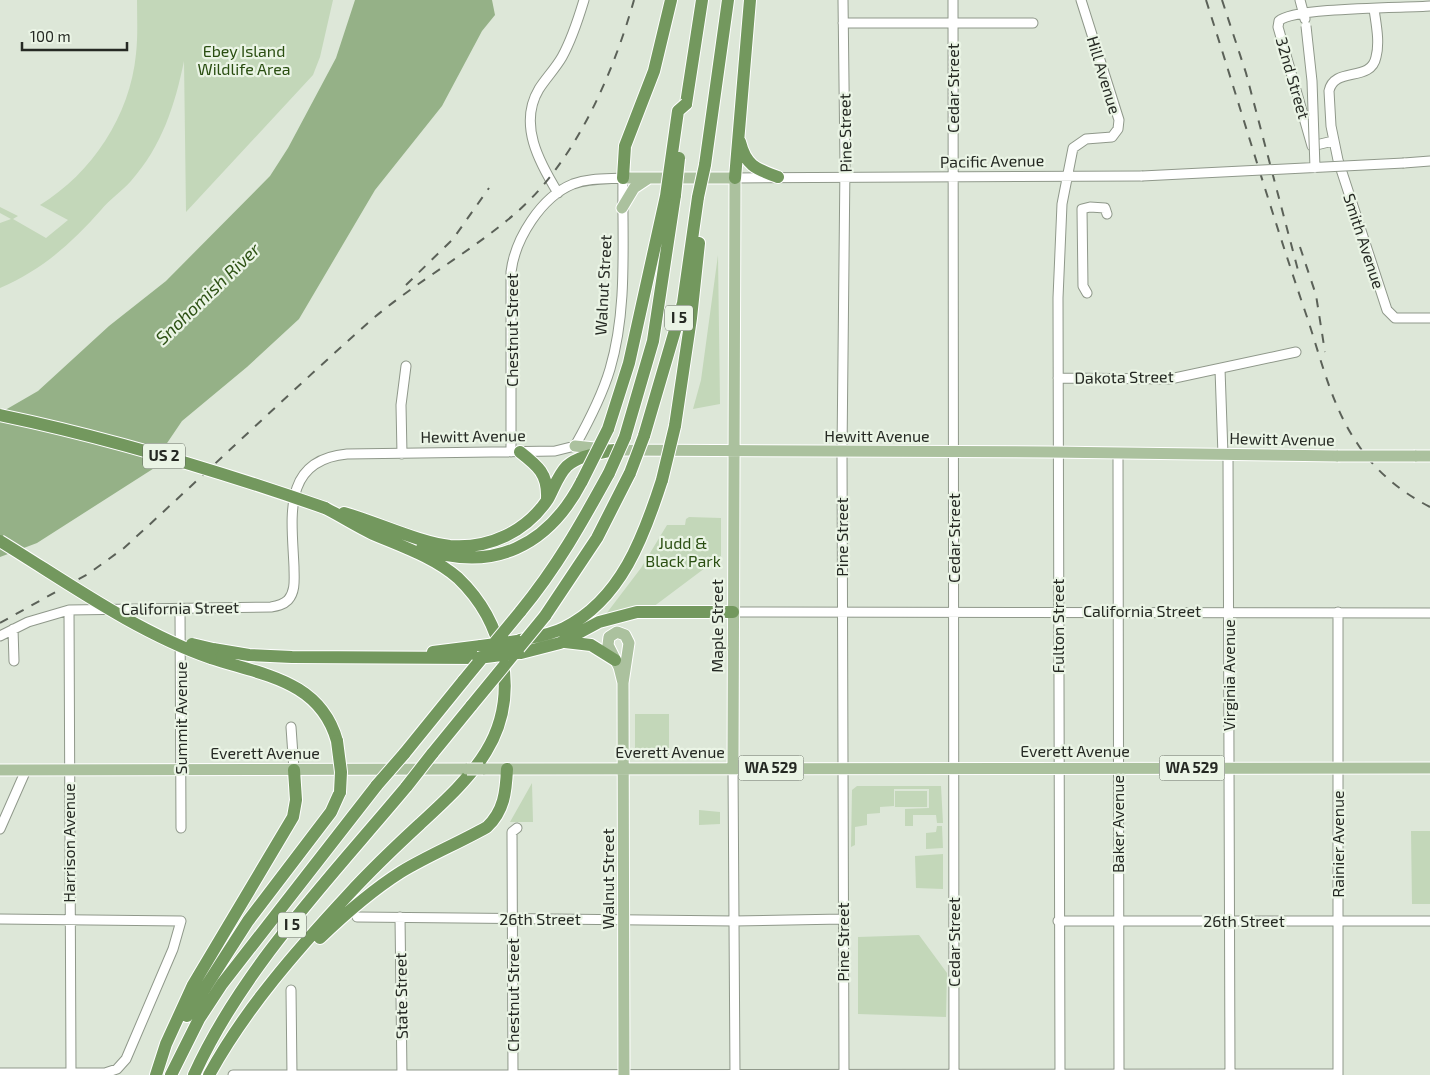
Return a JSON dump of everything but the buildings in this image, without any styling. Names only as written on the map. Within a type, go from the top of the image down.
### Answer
[{"type":"highway","points":[[623,178],[625,146],[654,71],[671,0]]},
{"type":"highway","points":[[325,508],[440,554],[475,558],[514,549],[541,535],[568,507],[608,429],[629,363],[670,196],[678,111],[686,104],[702,0]]},
{"type":"highway","name":"I 5","points":[[194,1075],[223,1020],[264,960],[545,616],[597,538],[630,474],[644,436],[683,303],[706,165],[728,0]]},
{"type":"highway","points":[[735,178],[750,0]]},
{"type":"highway","points":[[739,134],[743,156],[759,170],[778,177]]},
{"type":"highway","name":"I 5","points":[[171,1075],[195,1026],[222,984],[377,786],[550,575],[572,540],[609,473],[625,436],[653,341],[670,196]]},
{"type":"highway","points":[[519,647],[565,627],[596,606],[612,588],[631,558],[650,516],[662,480],[675,426],[697,272],[700,197]]},
{"type":"highway","name":"US 2","points":[[0,415],[80,433],[175,460],[325,508]]},
{"type":"highway","points":[[325,508],[371,520],[434,543],[461,547],[488,544],[510,535],[523,527],[547,501],[566,468],[576,460],[614,450]]},
{"type":"highway","points":[[516,452],[544,473],[547,486],[547,501]]},
{"type":"highway","points":[[209,1075],[245,1019],[273,983],[349,894],[470,776],[495,736],[505,703],[505,679],[500,644],[491,621],[481,604],[465,586],[446,569],[421,554],[370,533],[325,508]]},
{"type":"highway","points":[[0,540],[90,597],[154,632],[297,687],[313,701],[326,717],[337,742],[341,772],[340,792],[334,806],[320,828],[264,900],[218,965],[196,1000],[157,1073]]},
{"type":"highway","points":[[560,643],[599,622],[636,612],[733,612]]},
{"type":"highway","points":[[212,654],[380,658],[479,652],[576,642],[591,645],[615,660]]},
{"type":"highway","points":[[273,983],[368,895],[414,865],[487,827],[496,817],[504,800],[507,769]]},
{"type":"highway","points":[[157,1073],[166,1044],[194,985],[294,817],[296,800],[294,770]]},
{"type":"main road","name":"Pacific Avenue","points":[[623,178],[735,178]]},
{"type":"main road","points":[[622,208],[634,188],[649,178]]},
{"type":"main road","name":"Maple Street","points":[[733,768],[735,178]]},
{"type":"main road","name":"Hewitt Avenue","points":[[575,446],[614,450],[734,452],[1057,452],[1430,456]]},
{"type":"main road","name":"Walnut Street","points":[[623,683],[607,642],[612,634],[616,632],[625,635],[629,643],[623,683],[624,1074]]},
{"type":"main road","name":"Everett Avenue","points":[[0,770],[1430,768]]},
{"type":"street","points":[[558,193],[542,167],[536,151],[530,123],[531,113],[539,89],[561,59],[571,40],[584,0]]},
{"type":"street","name":"Pine Street","points":[[843,0],[845,177],[842,452],[844,1074]]},
{"type":"street","name":"Cedar Street","points":[[954,0],[954,1074]]},
{"type":"street","name":"Hill Avenue","points":[[1066,177],[1072,151],[1076,143],[1086,139],[1112,137],[1118,130],[1119,120],[1081,0]]},
{"type":"street","points":[[1300,0],[1306,26],[1312,81],[1315,168]]},
{"type":"street","name":"32nd Street","points":[[1333,141],[1312,146],[1278,27],[1282,18],[1304,14],[1430,6]]},
{"type":"street","name":"Smith Avenue","points":[[1374,9],[1377,46],[1376,58],[1372,65],[1359,73],[1338,77],[1330,84],[1333,141],[1387,310],[1394,318],[1430,318]]},
{"type":"street","points":[[843,23],[1033,23]]},
{"type":"street","name":"Pacific Avenue","points":[[735,178],[1142,176],[1430,161]]},
{"type":"street","name":"Fulton Street","points":[[1060,1074],[1057,452],[1059,237],[1066,177]]},
{"type":"street","name":"Pacific Avenue","points":[[558,193],[573,184],[586,180],[623,178]]},
{"type":"street","name":"Walnut Street","points":[[575,446],[605,384],[618,335],[621,293],[623,178]]},
{"type":"street","name":"Chestnut Street","points":[[516,452],[512,261],[523,234],[539,212],[558,193]]},
{"type":"street","points":[[1087,294],[1083,286],[1082,209],[1090,207],[1105,208],[1107,214]]},
{"type":"street","name":"Dakota Street","points":[[1058,378],[1170,379],[1296,352]]},
{"type":"street","points":[[402,454],[401,405],[406,366]]},
{"type":"street","points":[[1220,369],[1225,455]]},
{"type":"street","name":"Hewitt Avenue","points":[[288,600],[294,586],[291,506],[296,489],[305,473],[313,464],[326,457],[347,454],[516,452],[560,450],[575,446]]},
{"type":"street","name":"Baker Avenue","points":[[1118,454],[1119,1074]]},
{"type":"street","name":"Virginia Avenue","points":[[1225,455],[1229,611],[1228,921],[1230,1074]]},
{"type":"street","name":"California Street","points":[[0,636],[28,622],[69,610],[271,607],[288,600]]},
{"type":"street","name":"Summit Avenue","points":[[180,608],[181,828]]},
{"type":"street","name":"Harrison Avenue","points":[[69,610],[72,1074]]},
{"type":"street","name":"California Street","points":[[733,612],[1229,611],[1430,613]]},
{"type":"street","name":"Rainier Avenue","points":[[1338,612],[1338,1074]]},
{"type":"street","points":[[13,629],[14,661]]},
{"type":"street","points":[[291,727],[294,770]]},
{"type":"street","name":"Maple Street","points":[[733,768],[735,1074]]},
{"type":"street","points":[[0,829],[26,770]]},
{"type":"street","name":"Chestnut Street","points":[[513,1074],[512,832],[517,828]]},
{"type":"street","name":"26th Street","points":[[357,917],[734,921],[843,919]]},
{"type":"street","name":"State Street","points":[[400,917],[402,1074]]},
{"type":"street","points":[[0,919],[181,921],[174,949],[126,1059],[117,1069],[105,1073],[0,1073]]},
{"type":"street","name":"26th Street","points":[[1058,921],[1430,920]]},
{"type":"street","points":[[291,990],[292,1074]]},
{"type":"street","points":[[233,1074],[1338,1074]]},
{"type":"green space","name":"Ebey Island Wildlife Area","points":[[137,0],[333,0],[320,57],[313,75],[186,212],[184,61],[166,124],[142,168],[79,234],[55,255],[29,273],[0,288],[0,223],[11,219],[0,213],[0,207],[18,216],[13,219],[46,238],[68,220],[40,205],[59,192],[92,160],[117,121],[132,77],[137,47]]},
{"type":"green space","points":[[718,255],[720,404],[693,409],[701,380]]},
{"type":"green space","name":"Judd & Black Park","points":[[689,517],[721,518],[721,556],[653,607],[636,607],[606,614],[641,568],[667,525],[685,525],[686,519]]},
{"type":"green space","points":[[635,714],[669,714],[669,758],[635,758]]},
{"type":"green space","points":[[532,783],[533,822],[510,822]]},
{"type":"green space","points":[[857,786],[941,786],[943,823],[937,823],[936,815],[913,815],[913,826],[905,826],[905,809],[929,808],[929,789],[894,789],[894,806],[880,807],[880,813],[867,814],[867,825],[855,827],[855,845],[851,847],[852,790]]},
{"type":"green space","points":[[895,791],[927,791],[927,807],[895,807]]},
{"type":"green space","points":[[699,810],[720,812],[720,824],[699,825]]},
{"type":"green space","points":[[937,826],[942,826],[943,848],[926,849],[926,833],[936,832]]},
{"type":"green space","points":[[1411,831],[1430,831],[1430,904],[1412,904]]},
{"type":"green space","points":[[943,854],[943,889],[916,888],[915,856]]},
{"type":"green space","points":[[919,935],[947,973],[946,1017],[858,1014],[858,937]]},
{"type":"water","name":"Snohomish River","points":[[355,0],[492,0],[495,15],[482,31],[442,106],[375,190],[299,319],[247,367],[182,421],[161,452],[159,465],[37,543],[0,557],[0,413],[38,391],[109,326],[166,281],[270,176],[288,148],[336,58]]},
{"type":"railway","points":[[0,623],[88,574],[124,548],[369,322],[517,212],[538,191],[557,167],[590,114],[615,57],[634,0]]},
{"type":"railway","points":[[1206,0],[1281,238],[1328,382],[1341,414],[1357,443],[1380,472],[1399,488],[1430,507]]},
{"type":"railway","points":[[1222,0],[1246,73],[1299,274]]},
{"type":"railway","points":[[406,285],[453,239],[489,188]]},
{"type":"railway","points":[[1300,247],[1316,295],[1325,352]]}]
